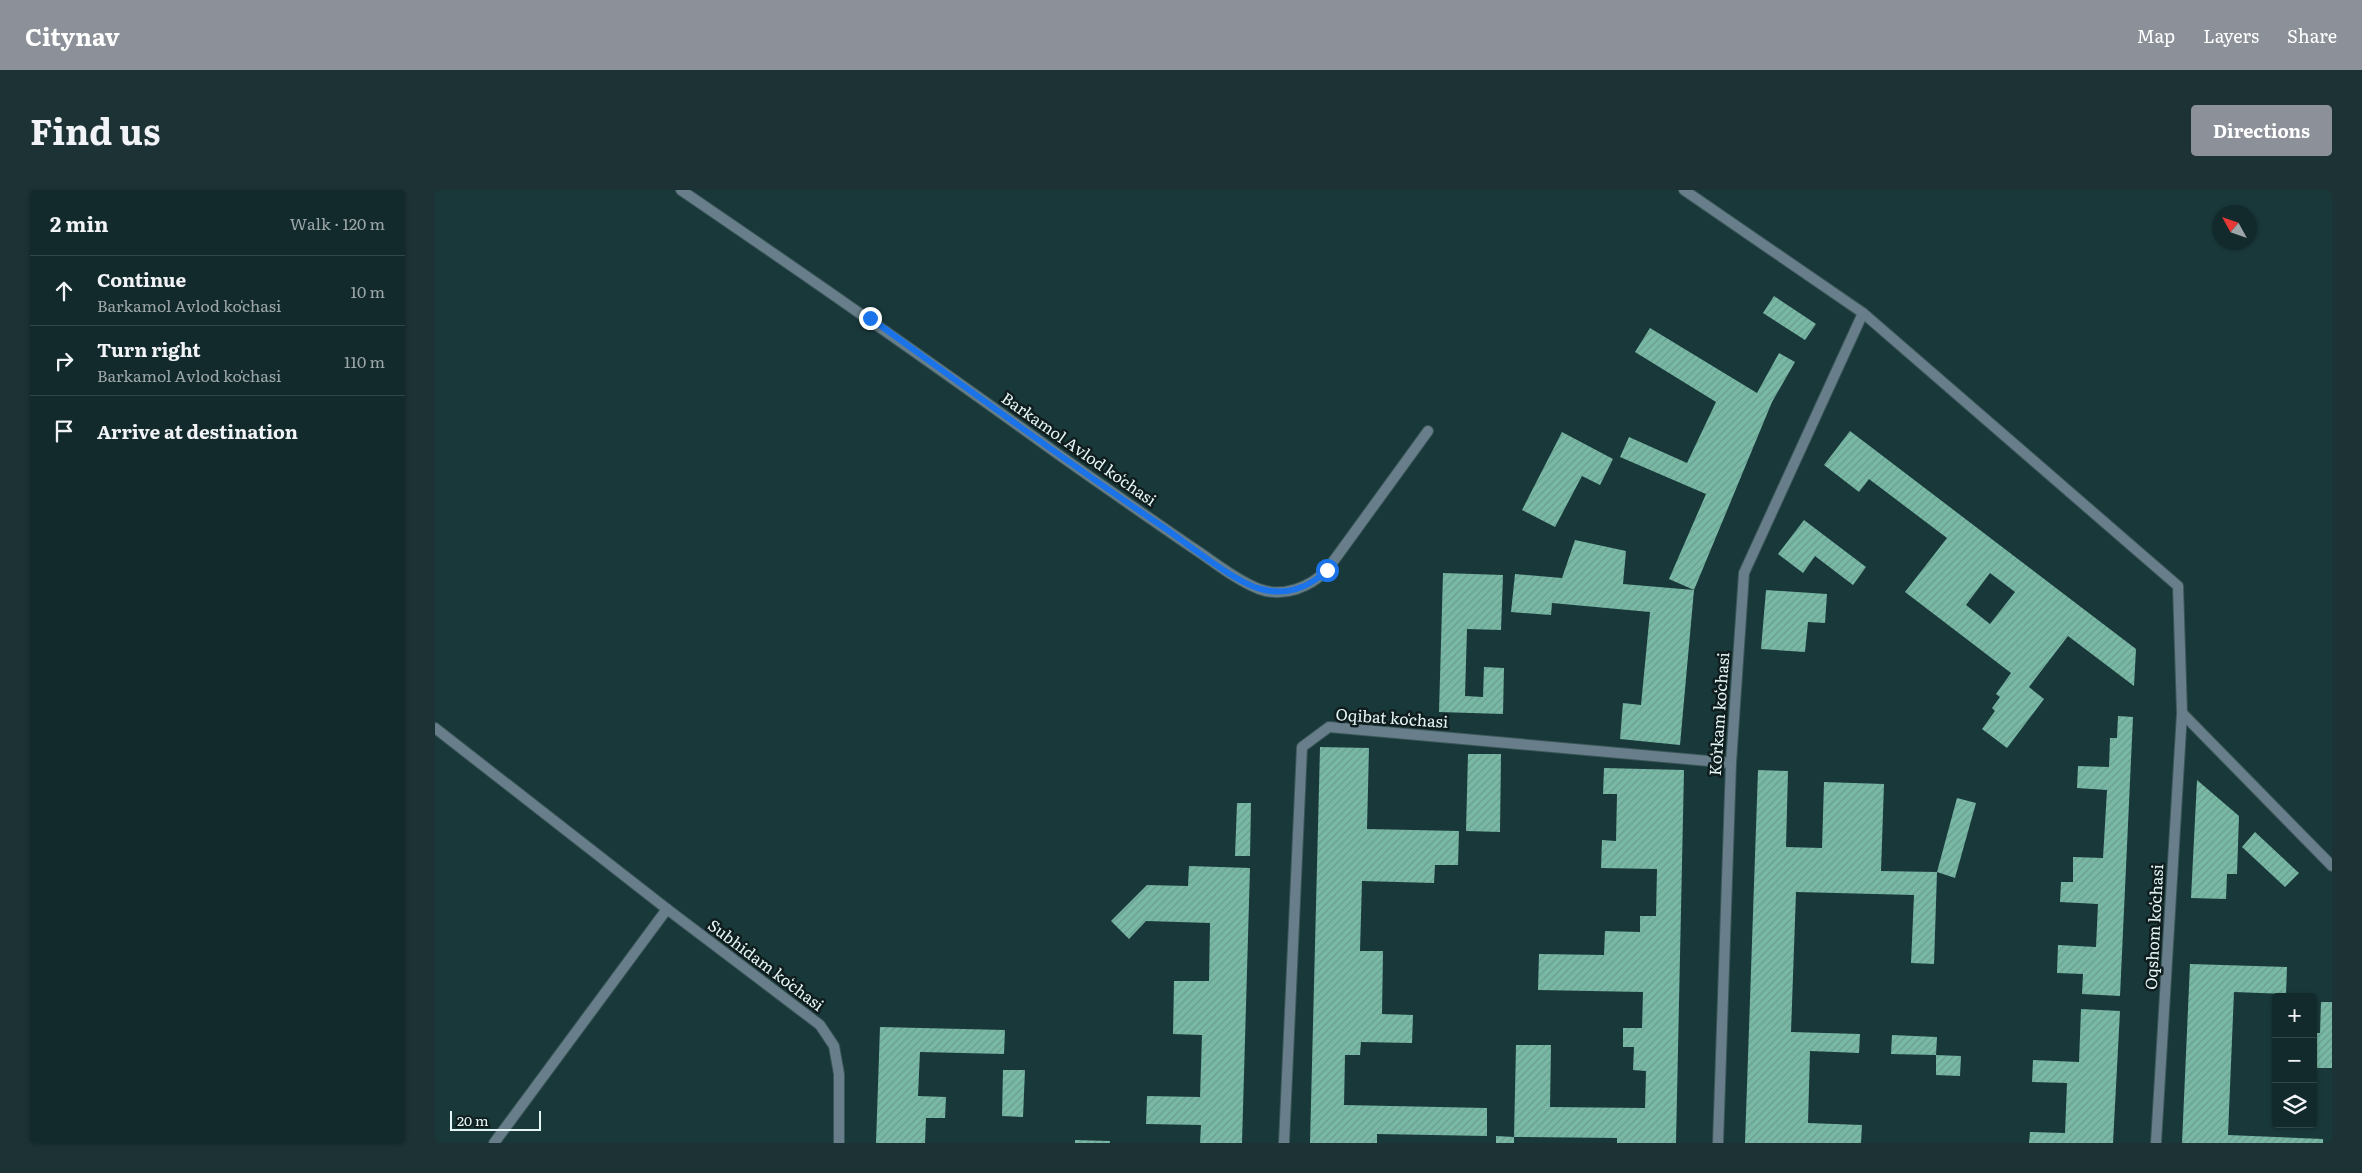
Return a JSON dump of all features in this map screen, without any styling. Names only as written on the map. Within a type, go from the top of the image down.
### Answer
[{"type":"street","name":"Barkamol Аvlod koʻchasi","points":[[681,190],[870,318],[1110,492],[1229,572],[1260,589],[1287,592],[1307,586],[1318,579],[1327,570],[1428,431]]},
{"type":"street","name":"Oqshom koʻchasi","points":[[1684,190],[1863,313],[2178,586],[2182,713],[2157,1143]]},
{"type":"street","name":"Koʻrkam koʻchasi","points":[[1718,1143],[1731,763],[1744,573],[1863,313]]},
{"type":"street","points":[[2182,713],[2332,866]]},
{"type":"street","name":"Oqibat koʻchasi","points":[[1284,1143],[1302,747],[1329,727],[1731,763]]},
{"type":"street","name":"Subhidam koʻchasi","points":[[435,728],[667,909],[820,1025],[834,1046],[839,1074],[839,1143]]},
{"type":"street","points":[[493,1143],[667,909]]},
{"type":"building","points":[[1774,296],[1816,324],[1805,340],[1763,313]]},
{"type":"building","points":[[1650,328],[1757,393],[1779,353],[1795,362],[1772,402],[1694,590],[1669,579],[1706,494],[1620,457],[1629,437],[1687,463],[1716,402],[1635,352]]},
{"type":"building","points":[[1850,431],[2136,649],[2134,686],[2068,636],[2029,687],[2044,699],[2007,748],[1982,729],[1995,711],[1992,708],[2000,697],[1996,694],[2011,673],[1905,592],[1947,538],[1869,479],[1859,492],[1824,465]],"holes":[[[1990,573],[2015,592],[1990,624],[1966,605]]]},
{"type":"building","points":[[1562,432],[1613,459],[1600,485],[1582,476],[1555,527],[1522,510]]},
{"type":"building","points":[[1804,520],[1866,567],[1853,585],[1815,556],[1803,573],[1778,554]]},
{"type":"building","points":[[1575,540],[1626,551],[1623,584],[1694,590],[1680,745],[1620,739],[1623,703],[1641,705],[1650,612],[1552,603],[1551,615],[1511,612],[1515,574],[1562,578]]},
{"type":"building","points":[[1443,573],[1503,575],[1501,630],[1467,629],[1465,696],[1483,697],[1484,667],[1504,668],[1503,714],[1439,712]]},
{"type":"building","points":[[1766,590],[1827,594],[1825,623],[1808,622],[1805,652],[1761,649]]},
{"type":"building","points":[[2118,716],[2133,717],[2120,996],[2082,994],[2083,974],[2057,973],[2058,945],[2096,947],[2098,904],[2060,902],[2061,882],[2073,882],[2073,857],[2103,858],[2107,790],[2077,788],[2078,766],[2109,767],[2110,738],[2117,738]]},
{"type":"building","points":[[1320,747],[1369,748],[1367,829],[1459,831],[1458,865],[1435,865],[1434,883],[1362,881],[1360,951],[1383,951],[1382,1014],[1413,1015],[1412,1043],[1361,1042],[1360,1055],[1345,1055],[1344,1105],[1487,1108],[1487,1136],[1377,1134],[1377,1143],[1310,1143]]},
{"type":"building","points":[[1468,754],[1501,754],[1500,832],[1466,831]]},
{"type":"building","points":[[1604,768],[1684,770],[1676,1143],[1617,1143],[1617,1138],[1514,1137],[1516,1045],[1551,1045],[1550,1107],[1645,1108],[1646,1071],[1633,1070],[1634,1047],[1623,1047],[1623,1028],[1642,1028],[1643,992],[1538,990],[1539,954],[1604,955],[1605,931],[1640,932],[1640,916],[1656,916],[1657,869],[1601,868],[1602,840],[1616,841],[1617,794],[1603,794]]},
{"type":"building","points":[[1758,770],[1788,771],[1786,847],[1822,848],[1824,782],[1884,784],[1881,871],[1937,872],[1934,964],[1911,963],[1914,895],[1796,892],[1791,1032],[1860,1034],[1859,1053],[1810,1051],[1808,1123],[1862,1125],[1861,1143],[1745,1143]]},
{"type":"building","points":[[2197,780],[2239,816],[2237,874],[2227,874],[2226,899],[2191,898]]},
{"type":"building","points":[[1957,798],[1976,803],[1955,878],[1937,872]]},
{"type":"building","points":[[1237,803],[1251,803],[1250,856],[1235,856]]},
{"type":"building","points":[[2255,832],[2299,873],[2285,887],[2242,847]]},
{"type":"building","points":[[1189,866],[1250,868],[1242,1143],[1200,1143],[1201,1125],[1146,1124],[1147,1096],[1200,1097],[1202,1035],[1173,1034],[1174,981],[1209,981],[1210,923],[1146,921],[1129,939],[1111,921],[1147,885],[1188,886]]},
{"type":"building","points":[[2190,964],[2287,967],[2286,993],[2234,992],[2228,1135],[2323,1139],[2323,1143],[2182,1143]]},
{"type":"building","points":[[2321,1002],[2332,1002],[2332,1068],[2317,1068],[2317,1033],[2320,1033]]},
{"type":"building","points":[[2081,1009],[2120,1011],[2113,1143],[2029,1143],[2030,1132],[2065,1133],[2067,1083],[2032,1082],[2033,1060],[2079,1062]]},
{"type":"building","points":[[880,1027],[1005,1030],[1004,1054],[920,1052],[918,1096],[946,1097],[945,1118],[926,1118],[925,1143],[876,1143]]},
{"type":"building","points":[[1892,1035],[1937,1037],[1936,1055],[1891,1054]]},
{"type":"building","points":[[1936,1055],[1961,1056],[1960,1076],[1936,1075]]},
{"type":"building","points":[[1003,1070],[1025,1070],[1023,1117],[1002,1116]]},
{"type":"building","points":[[1496,1136],[1514,1137],[1514,1143],[1496,1143]]},
{"type":"building","points":[[1075,1140],[1110,1141],[1110,1143],[1075,1143]]},
{"type":"route","points":[[870,318],[1110,492],[1229,572],[1260,589],[1287,592],[1307,586],[1327,570]]}]
